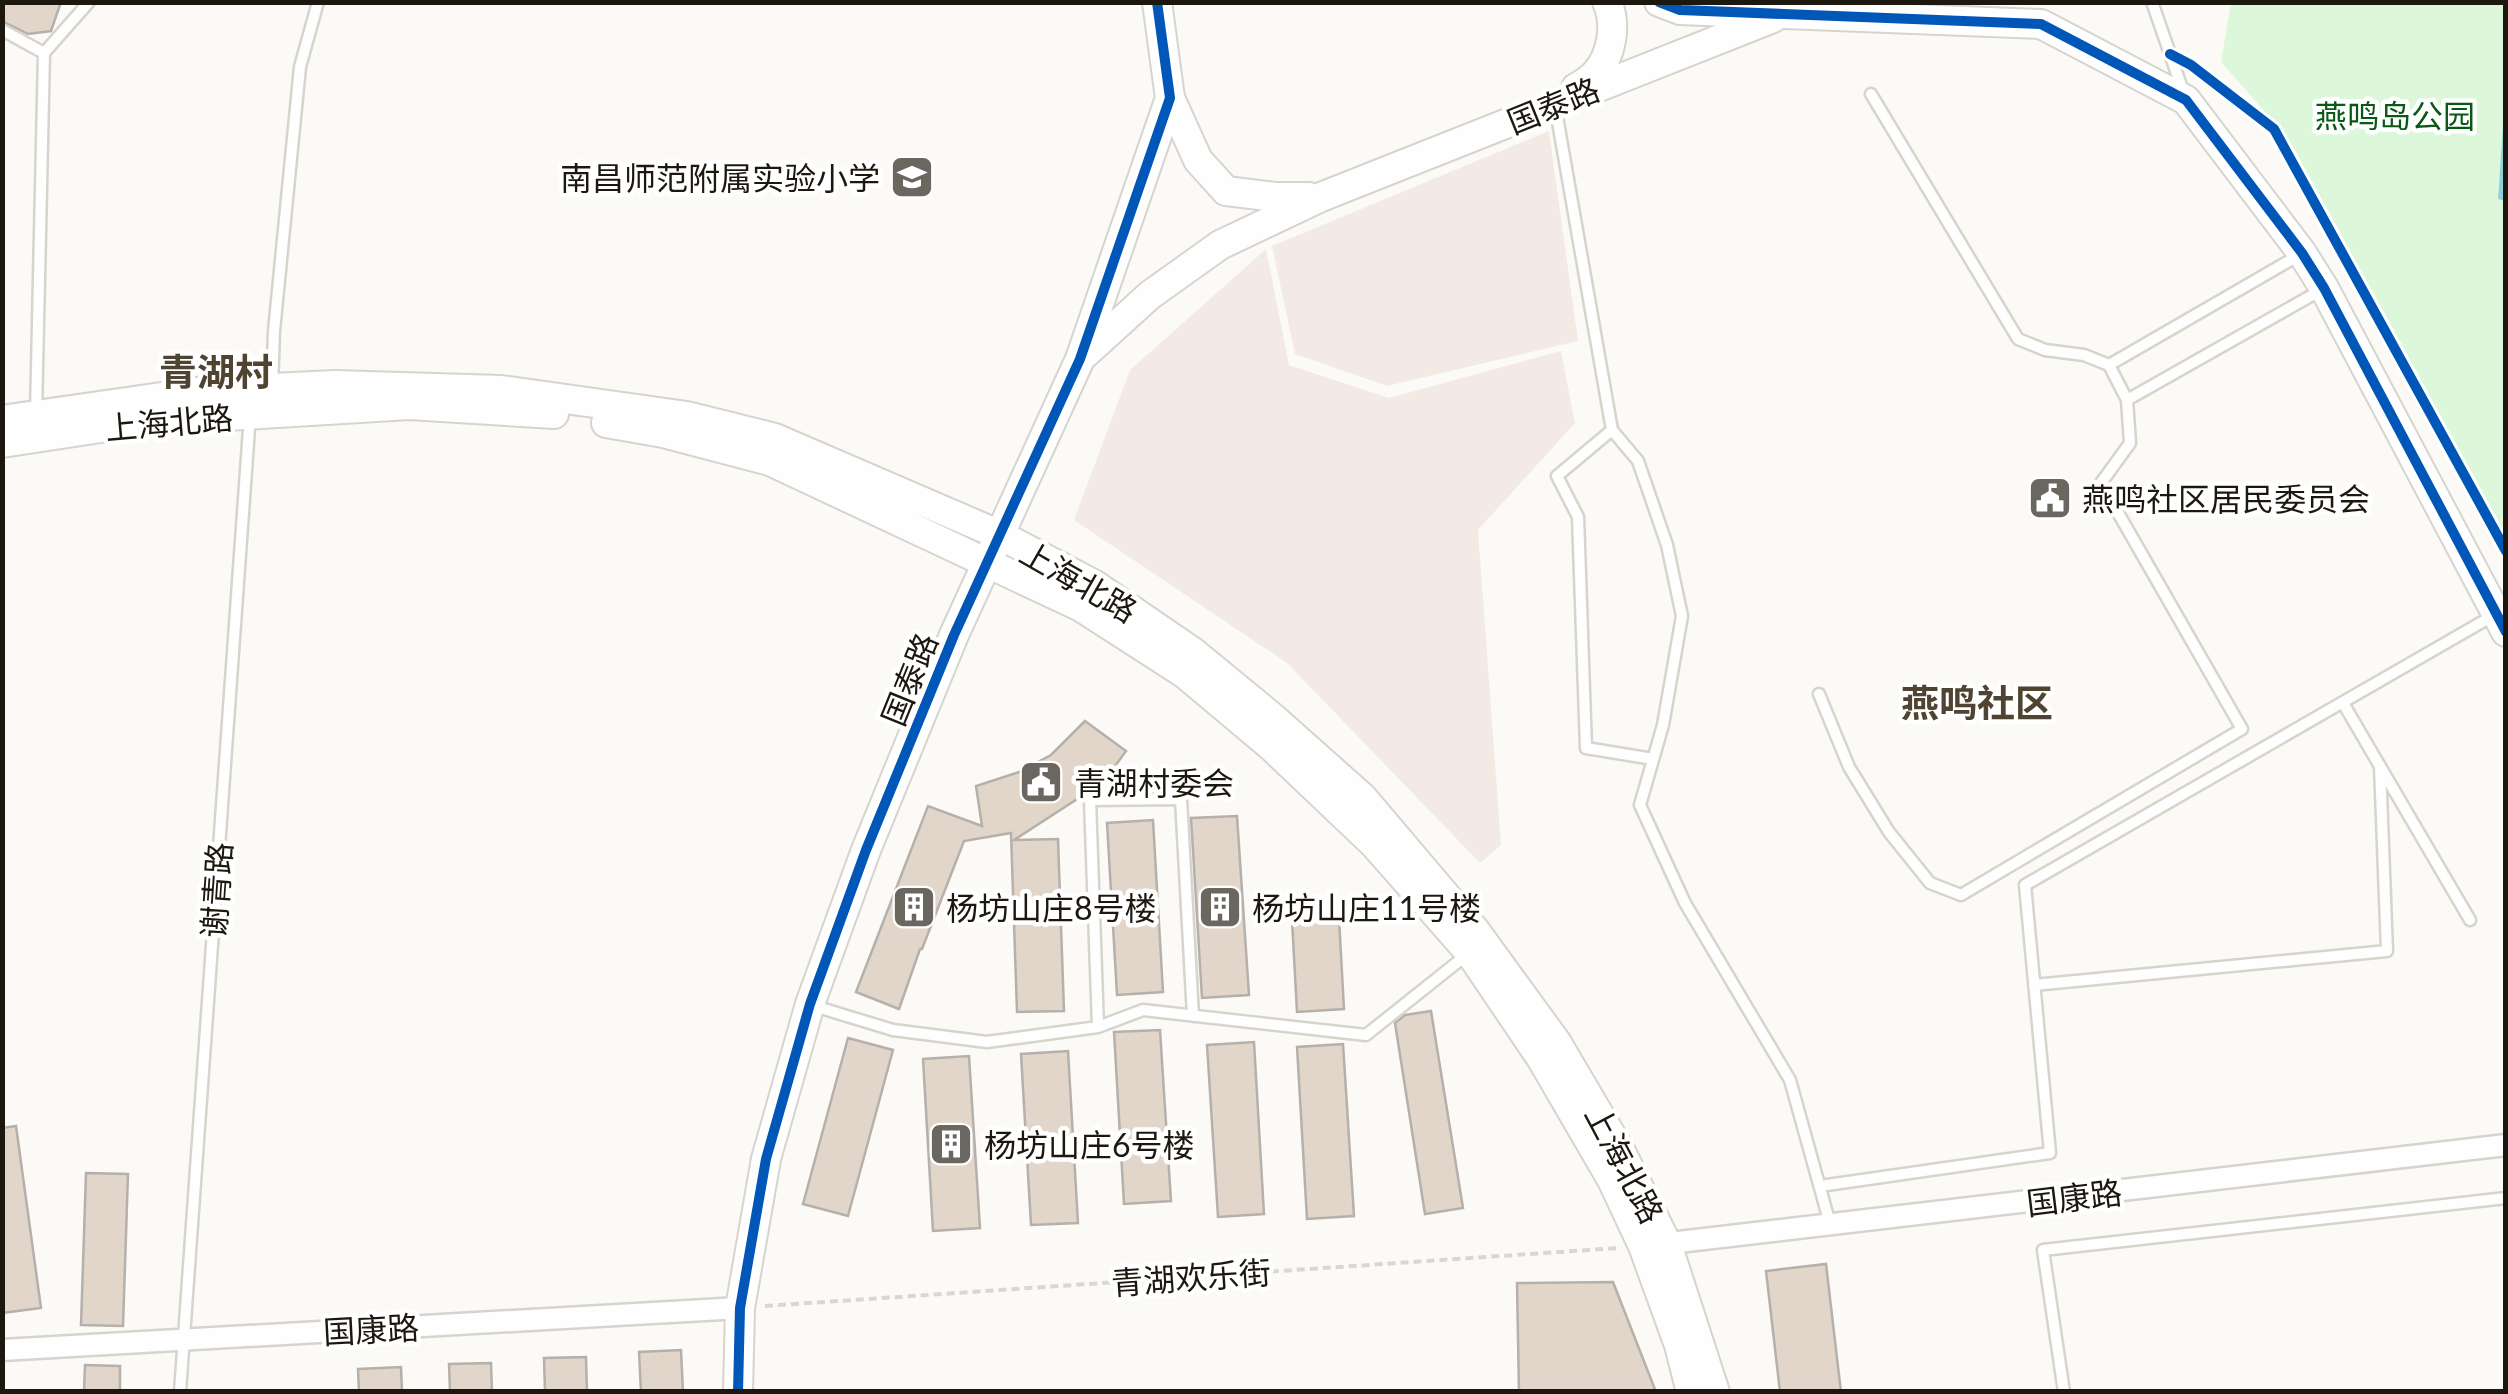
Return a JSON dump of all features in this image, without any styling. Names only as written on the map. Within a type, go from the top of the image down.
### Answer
[{"type":"main road","name":"国泰路","points":[[1157,2],[1170,98],[1198,160],[1226,191],[1321,197]]},
{"type":"main road","points":[[1555,104],[1596,74],[1605,58],[1613,26],[1607,2]]},
{"type":"main road","points":[[1659,2],[1680,10],[2040,24],[2186,100],[2324,288],[2501,623]]},
{"type":"main road","name":"国泰路","points":[[1080,358],[1150,295],[1220,244],[1321,197],[1784,14]]},
{"type":"main road","name":"国泰路","points":[[738,1392],[740,1308],[766,1158],[810,1004],[866,850],[954,636],[1080,358],[1170,98]]},
{"type":"main road","name":"上海北路","points":[[2,442],[147,421],[257,397],[402,386],[502,390],[687,416],[775,438],[1000,535],[1095,585],[1193,652],[1272,716],[1362,798],[1474,929],[1557,1043],[1620,1150],[1714,1392]]},
{"type":"main road","name":"上海北路","points":[[2,420],[203,391],[549,413],[663,433],[770,461],[1081,607],[1186,674],[1272,747],[1374,844],[1470,953],[1541,1058],[1655,1245],[1691,1392]]},
{"type":"street","name":"国康路","points":[[1655,1245],[2506,1145]]},
{"type":"street","name":"国康路","points":[[2,1350],[740,1308]]},
{"type":"lane","points":[[36,415],[44,53],[89,2]]},
{"type":"lane","name":"谢青路","points":[[180,1392],[257,397],[274,330],[300,67],[318,2]]},
{"type":"lane","points":[[2152,2],[2186,100]]},
{"type":"lane","points":[[2,30],[44,53]]},
{"type":"lane","points":[[1819,694],[1849,767],[1889,832],[1930,883],[1961,895],[2242,729],[2101,483],[2130,442],[2127,400],[2109,365],[2084,355],[2044,350],[2018,339],[1871,94]]},
{"type":"lane","points":[[1555,104],[1612,430],[1638,461],[1667,545],[1682,616],[1663,725],[1640,804],[1685,903],[1790,1080],[1830,1226]]},
{"type":"lane","points":[[2109,365],[2302,253]]},
{"type":"lane","points":[[2127,400],[2324,288]]},
{"type":"lane","points":[[1612,430],[1557,476],[1578,517],[1586,748],[1654,759]]},
{"type":"lane","points":[[1820,1186],[2050,1153],[2026,885],[2343,702],[2501,623]]},
{"type":"lane","points":[[2343,702],[2470,920]]},
{"type":"lane","points":[[2034,985],[2387,952],[2380,766]]},
{"type":"lane","points":[[1098,1027],[1090,800],[1181,799],[1193,1016]]},
{"type":"lane","points":[[810,1004],[893,1030],[987,1042],[1098,1027],[1143,1010],[1366,1034],[1470,953]]},
{"type":"lane","points":[[2064,1392],[2043,1250],[2506,1198]]},
{"type":"shaded area","points":[[1549,131],[1578,341],[1387,386],[1295,354],[1272,246]]},
{"type":"shaded area","points":[[1266,249],[1289,365],[1389,398],[1561,351],[1575,423],[1478,530],[1501,845],[1480,863],[1287,663],[1074,520],[1130,370]]},
{"type":"green space","name":"燕鸣岛公园","points":[[2231,3],[2505,3],[2505,96],[2498,198],[2506,201],[2505,544],[2275,123],[2221,62]]},
{"type":"water","points":[[2505,96],[2505,201],[2498,199]]},
{"type":"building","points":[[2,2],[61,2],[51,31],[28,34],[2,21]]},
{"type":"building","points":[[1085,721],[1126,751],[1088,792],[1014,840],[1058,839],[1064,1011],[1017,1012],[1011,833],[964,841],[899,1009],[856,992],[928,806],[982,826],[976,786],[1019,772],[1051,755]]},
{"type":"building","name":"杨坊山庄11号楼","points":[[1237,816],[1249,995],[1202,998],[1191,818]]},
{"type":"building","points":[[1153,820],[1163,992],[1117,995],[1107,823]]},
{"type":"building","points":[[1338,900],[1344,1009],[1297,1012],[1291,902]]},
{"type":"building","points":[[1431,1011],[1463,1208],[1425,1214],[1395,1023],[1405,1015]]},
{"type":"building","points":[[1160,1030],[1171,1201],[1124,1204],[1114,1032]]},
{"type":"building","points":[[848,1038],[893,1050],[848,1216],[803,1204]]},
{"type":"building","points":[[1254,1042],[1264,1214],[1218,1217],[1207,1045]]},
{"type":"building","points":[[1343,1044],[1354,1216],[1307,1219],[1297,1047]]},
{"type":"building","points":[[1068,1051],[1078,1223],[1031,1225],[1021,1054]]},
{"type":"building","name":"杨坊山庄6号楼","points":[[969,1056],[980,1228],[933,1231],[923,1059]]},
{"type":"building","points":[[16,1126],[41,1308],[2,1313],[2,1128]]},
{"type":"building","points":[[86,1173],[128,1174],[123,1326],[81,1325]]},
{"type":"building","points":[[1826,1264],[1841,1392],[1780,1392],[1766,1271]]},
{"type":"building","points":[[1613,1282],[1656,1392],[1519,1392],[1517,1283]]},
{"type":"building","points":[[681,1350],[683,1392],[641,1392],[639,1352]]},
{"type":"building","points":[[586,1357],[587,1392],[545,1392],[544,1358]]},
{"type":"building","points":[[491,1363],[492,1392],[450,1392],[449,1364]]},
{"type":"building","points":[[85,1365],[120,1366],[120,1392],[84,1392]]},
{"type":"building","points":[[401,1367],[402,1392],[359,1392],[358,1369]]},
{"type":"cycle path","points":[[738,1392],[740,1308],[766,1159],[810,1004],[866,850],[954,635],[1080,359],[1170,98],[1157,2]]},
{"type":"cycle path","points":[[1659,2],[1680,10],[2041,24],[2186,100],[2324,288],[2506,632]]},
{"type":"cycle path","points":[[2170,54],[2191,65],[2274,129],[2506,551]]},
{"type":"place","name":"南昌师范附属实验小学","points":[[912,177]]},
{"type":"place","name":"燕鸣社区居民委员会","points":[[2050,498]]},
{"type":"place","name":"青湖村委会","points":[[1041,782]]},
{"type":"place","name":"杨坊山庄8号楼","points":[[914,907]]},
{"type":"place","name":"杨坊山庄11号楼","points":[[1220,907]]},
{"type":"place","name":"杨坊山庄6号楼","points":[[951,1144]]},
{"type":"district","name":"青湖村","points":[[216,371]]},
{"type":"district","name":"燕鸣社区","points":[[1977,702]]}]
